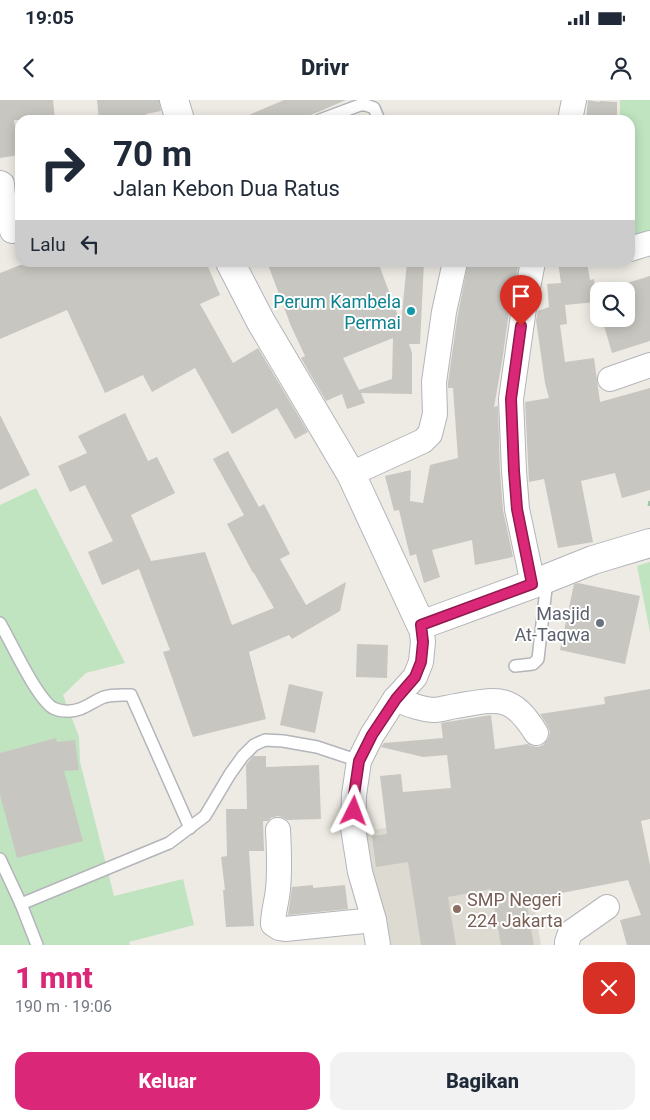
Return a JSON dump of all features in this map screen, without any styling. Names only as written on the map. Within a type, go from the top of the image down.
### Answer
[{"type":"street","points":[[174,100],[178,115]]},
{"type":"street","points":[[571,115],[574,100]]},
{"type":"street","points":[[0,183],[2,184],[3,198],[10,207],[11,230]]},
{"type":"street","points":[[635,248],[650,243]]},
{"type":"street","points":[[233,267],[261,322],[351,474],[421,625],[423,642],[421,662],[415,677],[396,699],[372,735],[359,761],[354,795],[353,828],[360,872],[374,920],[378,945]]},
{"type":"street","points":[[351,474],[423,441],[430,434],[435,414],[434,382],[444,312],[454,267]]},
{"type":"street","points":[[533,267],[524,308],[511,399],[517,509],[540,581]]},
{"type":"street","points":[[610,379],[650,365]]},
{"type":"street","points":[[421,625],[593,560],[650,543]]},
{"type":"street","points":[[396,699],[419,708],[434,710],[500,700],[518,709],[528,719],[536,733]]},
{"type":"street","points":[[278,830],[278,891],[273,913],[273,924],[285,929],[374,920]]},
{"type":"street","points":[[567,945],[570,933],[607,907]]},
{"type":"lane","points":[[333,115],[360,105],[374,108],[377,115]]},
{"type":"lane","points":[[515,666],[533,664],[538,659],[540,581]]},
{"type":"lane","points":[[0,623],[32,682],[46,702],[52,707],[61,711],[78,710],[105,697],[120,694],[131,695],[190,828]]},
{"type":"lane","points":[[21,904],[169,843],[205,816],[242,756],[254,745],[265,740],[284,741],[317,747],[359,761]]},
{"type":"lane","points":[[0,859],[21,904],[37,945]]},
{"type":"path","points":[[650,501],[650,508]]},
{"type":"shaded area","name":"SMP Negeri 224 Jakarta","points":[[517,807],[541,945],[386,945],[366,831]]},
{"type":"green space","points":[[620,100],[650,100],[650,241],[635,246],[635,115],[620,115]]},
{"type":"green space","points":[[36,488],[125,663],[86,673],[63,695],[79,737],[80,762],[114,896],[183,879],[194,925],[129,942],[130,945],[0,945],[0,505]]},
{"type":"green space","points":[[650,562],[650,632],[637,566]]},
{"type":"building","points":[[0,100],[53,100],[54,115],[15,115],[15,156],[0,158]]},
{"type":"building","points":[[97,100],[159,100],[161,111],[146,115],[98,115]]},
{"type":"building","points":[[284,100],[346,100],[311,115],[249,115]]},
{"type":"building","points":[[588,100],[617,102],[617,115],[586,115]]},
{"type":"building","points":[[15,267],[208,267],[220,295],[200,304],[233,363],[258,348],[308,432],[295,439],[277,408],[232,434],[195,368],[152,392],[143,375],[105,393],[67,310],[0,339],[0,273]]},
{"type":"building","points":[[269,267],[380,267],[401,324],[407,267],[424,267],[420,344],[409,344],[412,353],[412,394],[361,393],[365,403],[347,409],[342,394],[326,401],[301,358],[305,356],[291,326]],"holes":[[[393,338],[392,379],[359,390],[343,358]]]},
{"type":"building","points":[[467,267],[518,267],[494,407],[498,406],[503,510],[513,557],[475,565],[472,540],[432,550],[440,577],[424,583],[416,554],[410,556],[399,510],[394,511],[385,476],[411,470],[410,501],[423,503],[430,465],[458,458],[453,388],[448,388],[457,319]]},
{"type":"building","points":[[559,267],[588,267],[590,280],[594,279],[594,282],[590,282],[590,303],[565,305],[567,324],[560,325],[565,362],[594,358],[600,402],[650,388],[650,490],[622,498],[615,473],[581,481],[593,542],[558,548],[544,479],[529,482],[525,402],[549,398],[536,320],[538,311],[549,307],[547,284],[561,283]]},
{"type":"building","points":[[650,276],[650,341],[612,353],[604,327],[635,327],[635,282],[630,282]]},
{"type":"building","points":[[125,413],[148,461],[157,457],[175,493],[131,515],[151,561],[205,552],[232,625],[274,608],[227,524],[244,515],[213,459],[228,451],[259,507],[264,504],[290,554],[280,559],[306,605],[346,582],[340,611],[292,639],[289,635],[249,652],[266,719],[193,737],[163,652],[170,650],[139,569],[102,585],[88,552],[113,541],[85,485],[70,492],[58,466],[87,453],[78,436]]},
{"type":"building","points":[[0,415],[30,475],[0,490]]},
{"type":"building","name":"Masjid At-Taqwa","points":[[578,583],[640,596],[625,664],[560,650],[574,584]]},
{"type":"building","points":[[357,644],[388,645],[387,678],[356,677]]},
{"type":"building","points":[[289,684],[323,692],[315,733],[280,725]]},
{"type":"building","points":[[650,689],[650,819],[641,821],[650,865],[650,945],[627,945],[620,920],[641,915],[628,880],[526,900],[534,945],[501,945],[491,889],[448,897],[456,945],[421,945],[408,862],[376,867],[372,836],[387,834],[380,776],[401,774],[403,792],[451,788],[447,755],[423,757],[381,747],[384,743],[443,738],[441,723],[491,715],[495,749],[528,744],[538,747],[543,745],[548,739],[550,732],[540,714],[605,704],[604,697]]},
{"type":"building","points":[[56,738],[57,742],[75,740],[79,770],[64,771],[83,841],[17,858],[0,795],[0,753]]},
{"type":"building","points":[[253,756],[266,756],[266,767],[319,765],[321,819],[287,820],[278,816],[268,821],[263,821],[264,851],[249,851],[254,926],[226,927],[223,890],[225,890],[221,857],[227,856],[226,809],[247,809],[246,765]]},
{"type":"building","points":[[313,885],[313,888],[345,885],[348,909],[288,915],[292,887]]},
{"type":"place","name":"Perum Kambela Permai","points":[[411,311]]},
{"type":"place","name":"Masjid At-Taqwa","points":[[600,623]]},
{"type":"place","name":"SMP Negeri 224 Jakarta","points":[[457,909]]},
{"type":"route","points":[[354,811],[354,795],[359,761],[372,735],[396,699],[415,677],[421,662],[423,642],[421,625],[532,584],[517,509],[514,471],[511,399],[521,326]]}]
